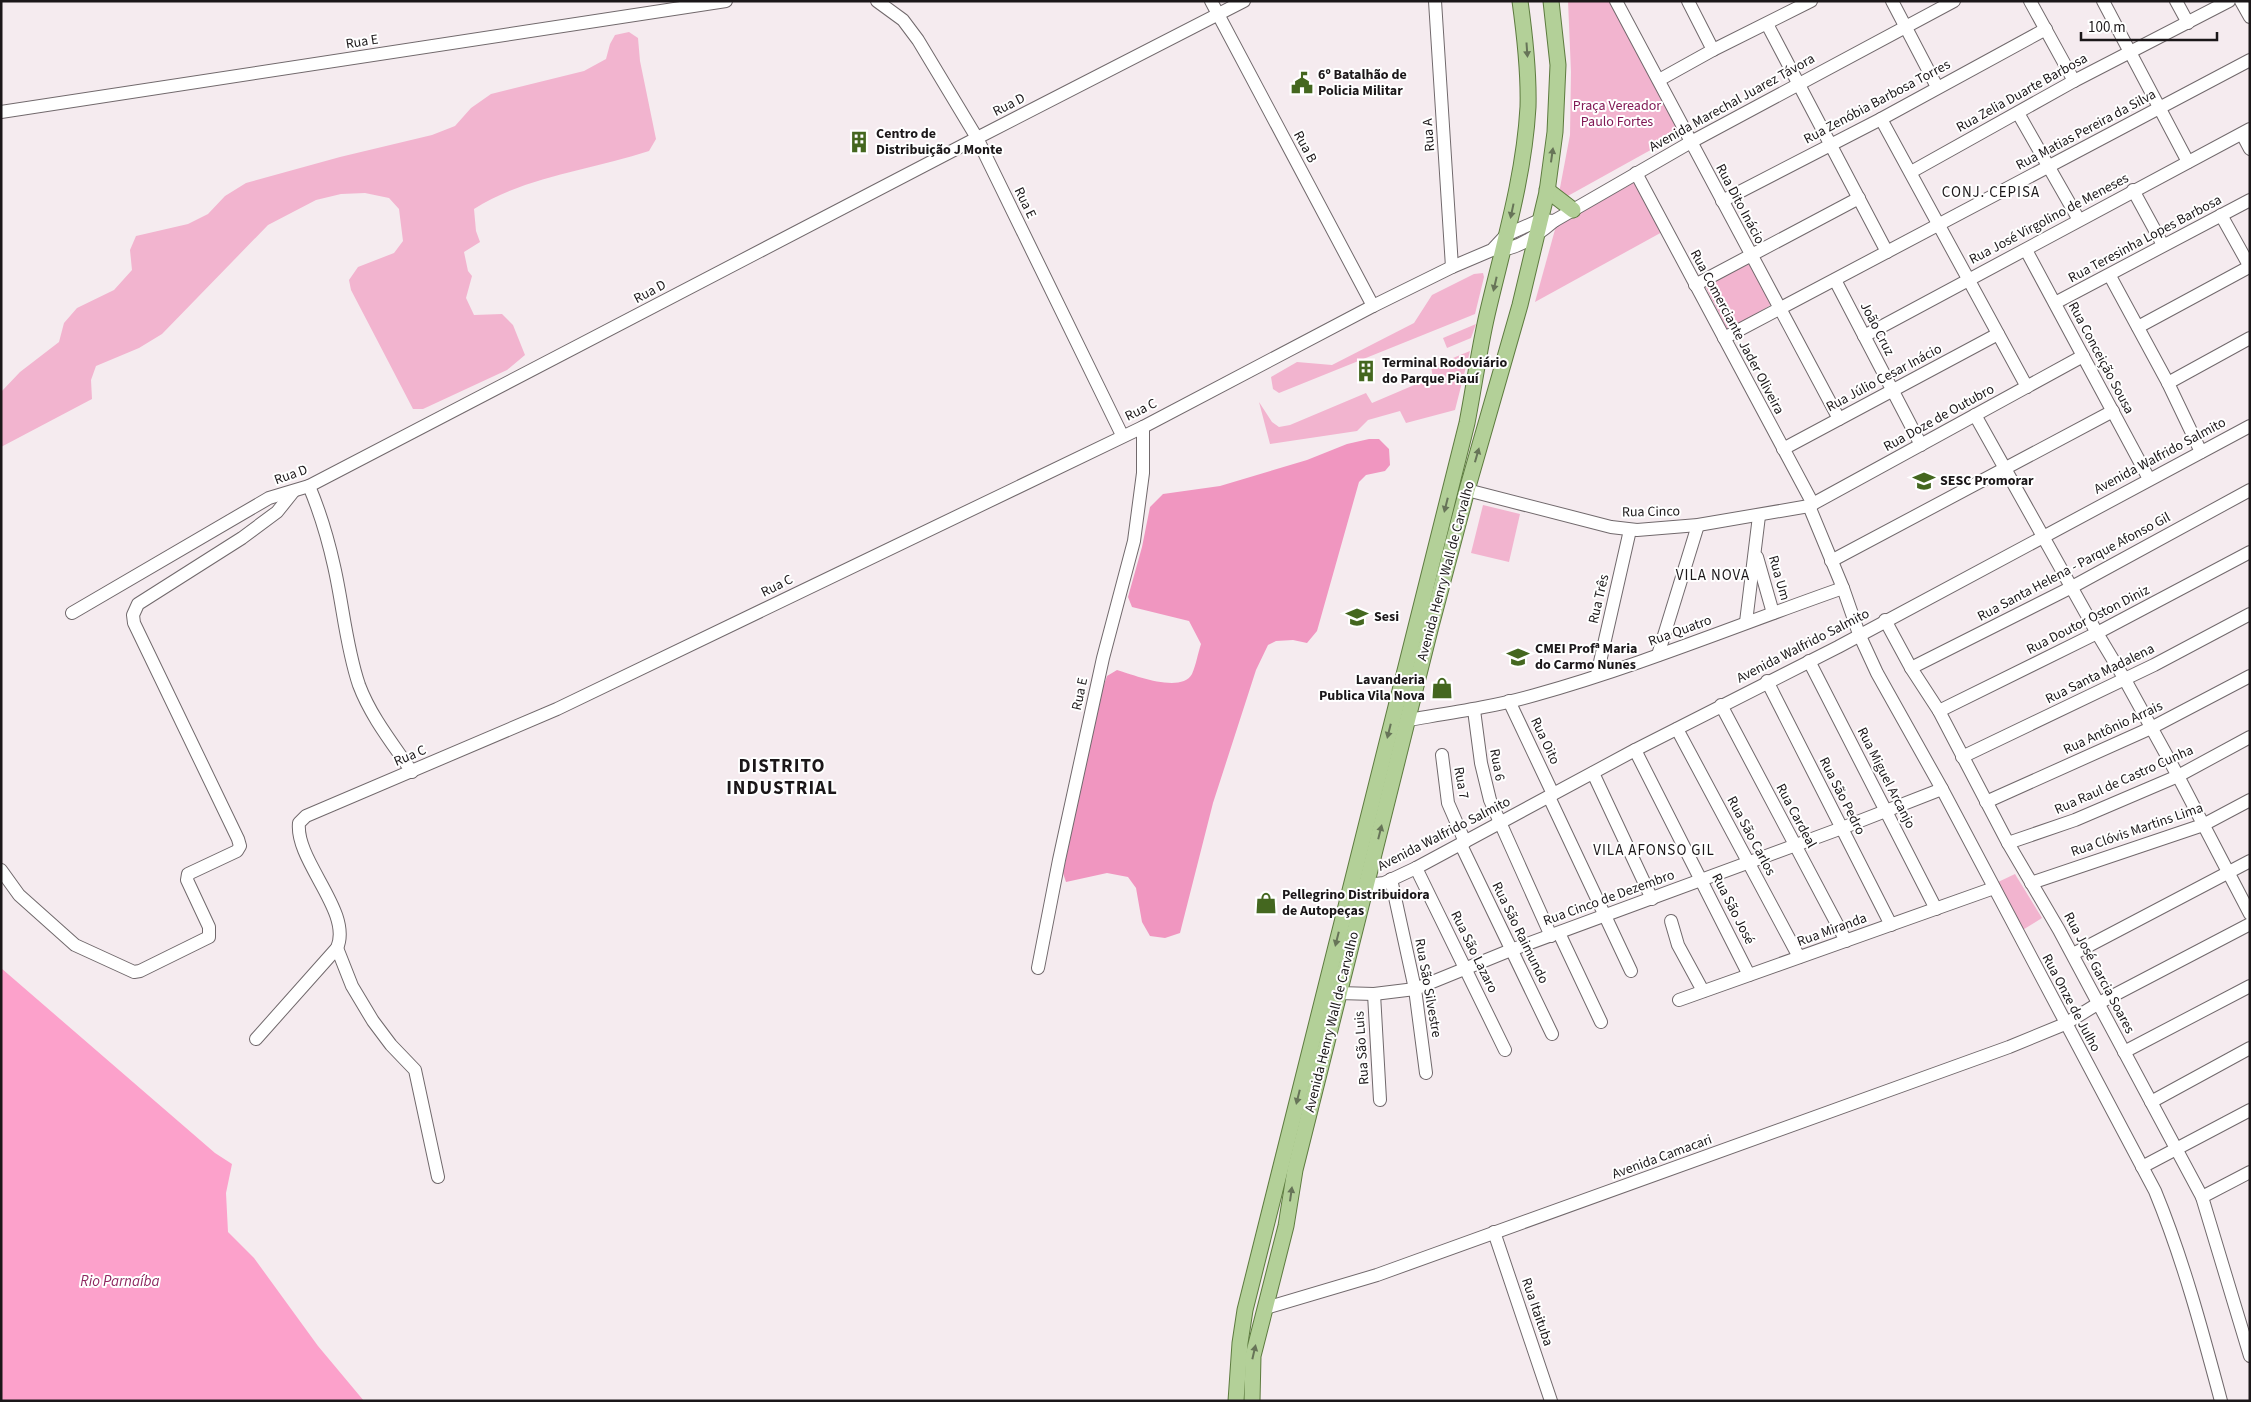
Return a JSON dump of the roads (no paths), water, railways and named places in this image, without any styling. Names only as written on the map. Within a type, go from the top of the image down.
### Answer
[{"type":"main road","name":"Avenida Henry Wall de Carvalho","points":[[1252,1401],[1252,1365],[1285,1231],[1293,1181],[1339,993],[1337,969],[1352,877],[1467,423],[1497,250],[1506,235],[1523,161],[1528,107],[1527,46],[1520,1]]},
{"type":"main road","name":"Avenida Henry Wall de Carvalho","points":[[1236,1401],[1240,1343],[1245,1310],[1266,1228],[1337,969],[1367,885],[1467,490],[1498,386],[1537,236],[1547,220],[1547,190],[1555,132],[1558,65],[1551,1]]},
{"type":"main road","points":[[1547,190],[1573,210]]},
{"type":"main road","points":[[1483,338],[1497,346],[1500,350],[1501,363],[1498,386]]},
{"type":"main road","points":[[1402,680],[1417,684]]},
{"type":"main road","points":[[1352,877],[1367,885]]},
{"type":"main road","points":[[1266,1228],[1275,1226],[1285,1231]]},
{"type":"main road","points":[[1245,1310],[1254,1317],[1265,1312]]},
{"type":"street","name":"Rua E","points":[[1,112],[726,1]]},
{"type":"street","name":"Rua E","points":[[877,1],[903,20],[918,40],[977,138],[1122,435]]},
{"type":"street","name":"Rua B","points":[[1211,1],[1373,306]]},
{"type":"street","name":"Rua D","points":[[72,613],[269,498],[309,486],[1244,1]]},
{"type":"street","name":"Rua A","points":[[1435,1],[1452,267]]},
{"type":"street","name":"Rua Dito Inácio","points":[[1616,1],[1660,80],[1751,257],[1782,308],[1839,419]]},
{"type":"street","points":[[1688,1],[1713,50]]},
{"type":"street","points":[[1660,80],[1713,50],[1810,1]]},
{"type":"street","points":[[1892,1],[1937,87]]},
{"type":"street","name":"Avenida Marechal Juarez Távora","points":[[1506,235],[1573,210],[1691,142],[1954,1]]},
{"type":"street","points":[[2030,1],[2074,82]]},
{"type":"street","points":[[2103,1],[2188,162]]},
{"type":"street","points":[[2176,1],[2188,23]]},
{"type":"street","name":"Rua Zelia Duarte Barbosa","points":[[1911,172],[2074,82],[2228,1]]},
{"type":"street","points":[[2241,1],[2250,17]]},
{"type":"street","points":[[1767,24],[1887,252]]},
{"type":"street","name":"Rua Zenóbia Barbosa Torres","points":[[1722,201],[1881,119],[2046,29]]},
{"type":"street","name":"Rua Matias Pereira da Silva","points":[[1724,338],[2250,60]]},
{"type":"street","points":[[2018,113],[2079,220]]},
{"type":"street","points":[[1881,119],[1940,224],[2027,387]]},
{"type":"street","points":[[2246,131],[2250,149]]},
{"type":"street","name":"Rua José Virgolino de Meneses","points":[[1864,336],[2246,131]]},
{"type":"street","name":"Rua Comerciante Jader Oliveira","points":[[1636,173],[1811,505],[1859,634]]},
{"type":"street","points":[[2133,190],[2163,245]]},
{"type":"street","points":[[1695,285],[1751,257],[1859,198]]},
{"type":"street","name":"Rua Teresinha Lopes Barbosa","points":[[2055,303],[2110,276],[2163,245],[2250,200]]},
{"type":"street","points":[[2138,327],[2250,267],[2222,215]]},
{"type":"street","name":"Rua C","points":[[337,948],[341,938],[338,921],[300,840],[300,823],[306,816],[557,710],[1122,435],[1143,427],[1373,306],[1452,267],[1537,236]]},
{"type":"street","name":"Rua Conceição Sousa","points":[[2026,250],[2149,479]]},
{"type":"street","points":[[2110,276],[2168,383],[2201,452]]},
{"type":"street","name":"João Cruz","points":[[1835,280],[1921,445]]},
{"type":"street","name":"Rua Júlio Cesar Inácio","points":[[1783,449],[1998,334]]},
{"type":"street","points":[[2168,383],[2250,338]]},
{"type":"street","name":"Rua Doze de Outubro","points":[[1811,505],[2083,356]]},
{"type":"street","points":[[1831,562],[2113,411]]},
{"type":"street","points":[[1974,416],[2124,678],[2250,914]]},
{"type":"street","name":"Avenida Walfrido Salmito","points":[[1367,885],[1379,885],[1391,880],[1463,844],[1635,750],[1809,661],[2250,426]]},
{"type":"street","name":"Rua E","points":[[1038,968],[1059,860],[1103,658],[1134,541],[1143,473],[1143,427]]},
{"type":"street","points":[[309,486],[317,506],[334,564],[351,654],[360,685],[379,724],[412,772]]},
{"type":"street","name":"Rua Cinco","points":[[1467,490],[1611,527],[1630,530],[1698,525],[1759,516],[1811,505]]},
{"type":"street","name":"Rua Santa Helena - Parque Afonso Gil","points":[[1911,668],[2072,587],[2250,490]]},
{"type":"street","points":[[1,870],[19,895],[75,946],[134,972],[140,971],[209,937],[209,927],[187,880],[188,874],[237,851],[240,846],[134,623],[133,615],[138,604],[242,538],[277,512],[293,492]]},
{"type":"street","name":"Rua Um","points":[[1746,622],[1759,516]]},
{"type":"street","points":[[1658,655],[1698,525]]},
{"type":"street","name":"Rua Três","points":[[1597,675],[1630,530]]},
{"type":"street","name":"Rua Um","points":[[1756,552],[1773,613]]},
{"type":"street","name":"Rua Doutor Oston Diniz","points":[[1939,711],[2097,633],[2250,552]]},
{"type":"street","name":"Rua Quatro","points":[[1408,720],[1474,710],[1534,696],[1658,655],[1843,588]]},
{"type":"street","name":"Rua Santa Madalena","points":[[1962,757],[2250,614]]},
{"type":"street","name":"Rua José Garcia Soares","points":[[1886,620],[1911,668],[1939,711],[1986,802],[2099,1003],[2202,1197],[2250,1356]]},
{"type":"street","name":"Rua Onze de Julho","points":[[1859,634],[1877,673],[1942,789],[2142,1167],[2170,1226],[2221,1401]]},
{"type":"street","name":"Rua Miguel Arcanjo","points":[[1809,661],[1936,909]]},
{"type":"street","name":"Rua Antônio Arrais","points":[[1986,802],[2151,728],[2250,676]]},
{"type":"street","name":"Rua São Pedro","points":[[1767,682],[1890,925]]},
{"type":"street","name":"Rua Oito","points":[[1510,701],[1551,796],[1631,970]]},
{"type":"street","name":"Rua Cardeal","points":[[1721,705],[1846,941]]},
{"type":"street","name":"Rua 6","points":[[1474,710],[1484,778],[1494,811],[1601,1022]]},
{"type":"street","name":"Rua São Carlos","points":[[1677,729],[1799,957]]},
{"type":"street","name":"Rua Raul de Castro Cunha","points":[[2008,842],[2075,820],[2178,776],[2250,737]]},
{"type":"street","name":"Rua São José","points":[[1635,750],[1749,975]]},
{"type":"street","name":"Rua 7","points":[[1442,756],[1448,803],[1463,844]]},
{"type":"street","points":[[1594,773],[1652,898]]},
{"type":"street","name":"Rua Cinco de Dezembro","points":[[1339,993],[1374,994],[1416,989],[1511,950],[1886,812],[1942,789]]},
{"type":"street","name":"Rua Clóvis Martins Lima","points":[[2031,883],[2203,825],[2250,800]]},
{"type":"street","name":"Rua São Raimundo","points":[[1463,844],[1552,1034]]},
{"type":"street","points":[[2072,954],[2250,861]]},
{"type":"street","name":"Rua São Lazaro","points":[[1416,868],[1505,1050]]},
{"type":"street","name":"Rua São Silvestre","points":[[1391,880],[1416,989],[1426,1073]]},
{"type":"street","name":"Rua Miranda","points":[[1679,1000],[1994,888]]},
{"type":"street","points":[[1671,921],[1678,945],[1703,991]]},
{"type":"street","name":"Avenida Camacari","points":[[1265,1312],[1377,1275],[1774,1133],[2065,1024],[2099,1003],[2250,924]]},
{"type":"street","points":[[256,1039],[337,948],[352,986],[373,1021],[391,1045],[415,1070],[438,1177]]},
{"type":"street","points":[[2124,1052],[2250,986]]},
{"type":"street","name":"Rua São Luis","points":[[1374,994],[1380,1100]]},
{"type":"street","points":[[2151,1102],[2250,1048]]},
{"type":"street","points":[[2142,1167],[2250,1110]]},
{"type":"street","points":[[2202,1197],[2250,1172]]},
{"type":"street","name":"Rua Itaituba","points":[[1494,1232],[1551,1401]]},
{"type":"water","name":"Rio Parnaíba","points":[[1,968],[215,1153],[232,1164],[226,1193],[228,1232],[254,1258],[318,1346],[364,1401],[1,1401]]},
{"type":"place","name":"6º Batalhão de Policia Militar","points":[[1302,83]]},
{"type":"place","name":"Centro de Distribuição J Monte","points":[[859,142]]},
{"type":"place","name":"Terminal Rodoviário do Parque Piauí","points":[[1366,371]]},
{"type":"place","name":"SESC Promorar","points":[[1924,481]]},
{"type":"place","name":"Sesi","points":[[1357,617]]},
{"type":"place","name":"CMEI Profª Maria do Carmo Nunes","points":[[1518,657]]},
{"type":"place","name":"Lavanderia Publica Vila Nova","points":[[1442,688]]},
{"type":"place","name":"Pellegrino Distribuidora de Autopeças","points":[[1266,903]]},
{"type":"district","name":"CONJ. CEPISA","points":[[1991,192]]},
{"type":"district","name":"VILA NOVA","points":[[1713,575]]},
{"type":"district","name":"DISTRITO INDUSTRIAL","points":[[782,777]]},
{"type":"district","name":"VILA AFONSO GIL","points":[[1654,850]]},
{"type":"park label","name":"Praça Vereador Paulo Fortes","points":[[1617,114]]}]
